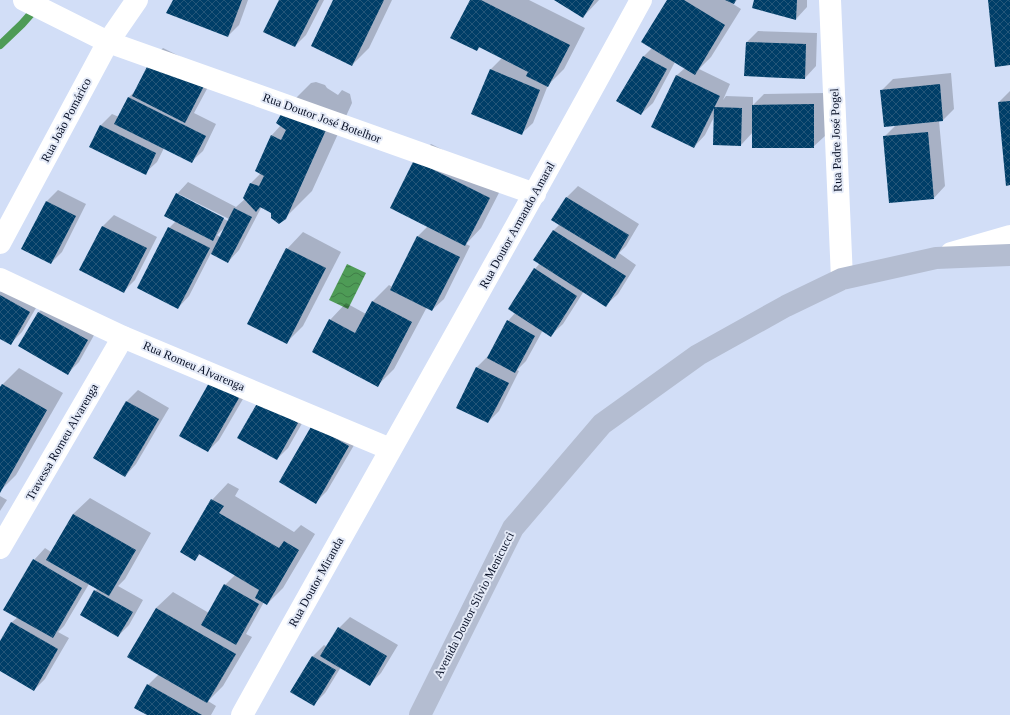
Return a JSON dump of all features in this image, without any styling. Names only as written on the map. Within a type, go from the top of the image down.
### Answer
[{"type":"main road","name":"Avenida Doutor Sílvio Menicucci","points":[[420,715],[513,528],[602,424],[698,355],[786,306],[842,279],[936,258],[1010,255]]},
{"type":"street","name":"Rua Doutor José Botelhor","points":[[24,0],[108,42],[535,194]]},
{"type":"street","name":"Rua João Pomárico","points":[[0,243],[108,42],[137,0]]},
{"type":"street","name":"Rua Doutor Armando Amaral","points":[[390,449],[535,194],[641,0]]},
{"type":"street","name":"Rua Padre José Pogel","points":[[830,0],[842,279]]},
{"type":"street","points":[[936,258],[1010,236]]},
{"type":"street","name":"Rua Romeu Alvarenga","points":[[0,279],[123,337],[390,449]]},
{"type":"street","name":"Travessa Romeu Alvarenga","points":[[0,548],[123,337]]},
{"type":"street","name":"Rua Doutor Miranda","points":[[242,715],[390,449]]},
{"type":"water","points":[[347,264],[366,273],[348,309],[329,300]]},
{"type":"building","points":[[173,0],[242,0],[228,37],[166,13]]},
{"type":"building","points":[[279,0],[319,0],[295,47],[263,32]]},
{"type":"building","points":[[333,0],[384,0],[352,66],[311,46]]},
{"type":"building","points":[[470,0],[481,0],[570,45],[548,87],[526,76],[528,72],[479,47],[477,51],[450,38]]},
{"type":"building","points":[[554,0],[594,0],[583,18]]},
{"type":"building","points":[[667,0],[684,0],[725,25],[695,75],[641,42]]},
{"type":"building","points":[[725,0],[736,0],[734,4]]},
{"type":"building","points":[[754,0],[797,0],[796,20],[752,8]]},
{"type":"building","points":[[988,0],[1010,0],[1010,65],[995,67]]},
{"type":"building","points":[[746,42],[806,44],[805,79],[744,76]]},
{"type":"building","points":[[643,56],[667,69],[641,115],[616,101]]},
{"type":"building","points":[[151,59],[204,86],[185,123],[132,96]]},
{"type":"building","points":[[490,69],[540,90],[522,135],[471,114]]},
{"type":"building","points":[[676,75],[720,96],[694,148],[651,127]]},
{"type":"building","points":[[940,84],[943,121],[884,127],[880,90]]},
{"type":"building","points":[[128,97],[206,136],[192,163],[114,124]]},
{"type":"building","points":[[1010,101],[1010,185],[1006,186],[998,102]]},
{"type":"building","points":[[814,104],[814,148],[752,148],[752,105]]},
{"type":"building","points":[[714,107],[742,108],[741,146],[713,145]]},
{"type":"building","points":[[284,109],[326,130],[286,219],[279,224],[271,218],[271,213],[260,207],[256,212],[243,198],[250,183],[259,186],[264,176],[255,171],[271,135],[281,140],[286,130],[276,123]]},
{"type":"building","points":[[100,125],[156,153],[146,175],[89,147]]},
{"type":"building","points":[[928,132],[934,199],[889,203],[883,136]]},
{"type":"building","points":[[414,160],[490,198],[465,246],[390,208]]},
{"type":"building","points":[[176,193],[224,218],[213,241],[164,216]]},
{"type":"building","points":[[566,197],[629,235],[615,259],[551,220]]},
{"type":"building","points":[[46,201],[76,216],[51,264],[21,249]]},
{"type":"building","points":[[234,208],[252,217],[228,263],[211,254]]},
{"type":"building","points":[[102,226],[147,248],[124,293],[79,270]]},
{"type":"building","points":[[168,227],[210,248],[178,309],[137,288]]},
{"type":"building","points":[[553,230],[626,276],[606,307],[533,260]]},
{"type":"building","points":[[417,236],[460,257],[432,311],[390,290]]},
{"type":"building","points":[[286,248],[326,268],[287,344],[247,324]]},
{"type":"building","points":[[534,268],[577,296],[551,337],[508,309]]},
{"type":"building","points":[[0,295],[30,312],[11,345],[0,339]]},
{"type":"building","points":[[372,301],[412,322],[378,387],[312,352],[329,319],[355,333]]},
{"type":"building","points":[[38,312],[88,340],[68,375],[18,346]]},
{"type":"building","points":[[507,320],[535,336],[515,373],[487,358]]},
{"type":"building","points":[[476,367],[509,383],[488,423],[456,408]]},
{"type":"building","points":[[210,381],[239,398],[208,452],[179,436]]},
{"type":"building","points":[[2,384],[47,410],[0,493],[0,387]]},
{"type":"building","points":[[259,400],[298,423],[277,460],[237,438]]},
{"type":"building","points":[[126,401],[159,419],[125,477],[93,458]]},
{"type":"building","points":[[312,425],[349,446],[316,504],[279,482]]},
{"type":"building","points":[[211,499],[224,506],[219,513],[279,548],[284,541],[299,550],[267,605],[255,598],[259,590],[199,554],[195,561],[180,552]]},
{"type":"building","points":[[73,514],[136,550],[109,596],[46,560]]},
{"type":"building","points":[[33,559],[82,588],[53,638],[3,610]]},
{"type":"building","points":[[224,584],[259,604],[236,645],[201,625]]},
{"type":"building","points":[[94,590],[133,612],[118,637],[80,615]]},
{"type":"building","points":[[156,608],[236,654],[207,703],[127,657]]},
{"type":"building","points":[[11,622],[58,649],[34,691],[0,671],[0,641]]},
{"type":"building","points":[[338,627],[387,656],[370,686],[320,656]]},
{"type":"building","points":[[312,656],[336,670],[314,706],[290,692]]},
{"type":"building","points":[[147,684],[202,715],[147,715],[134,708]]},
{"type":"waterway","points":[[0,45],[37,7]]}]
